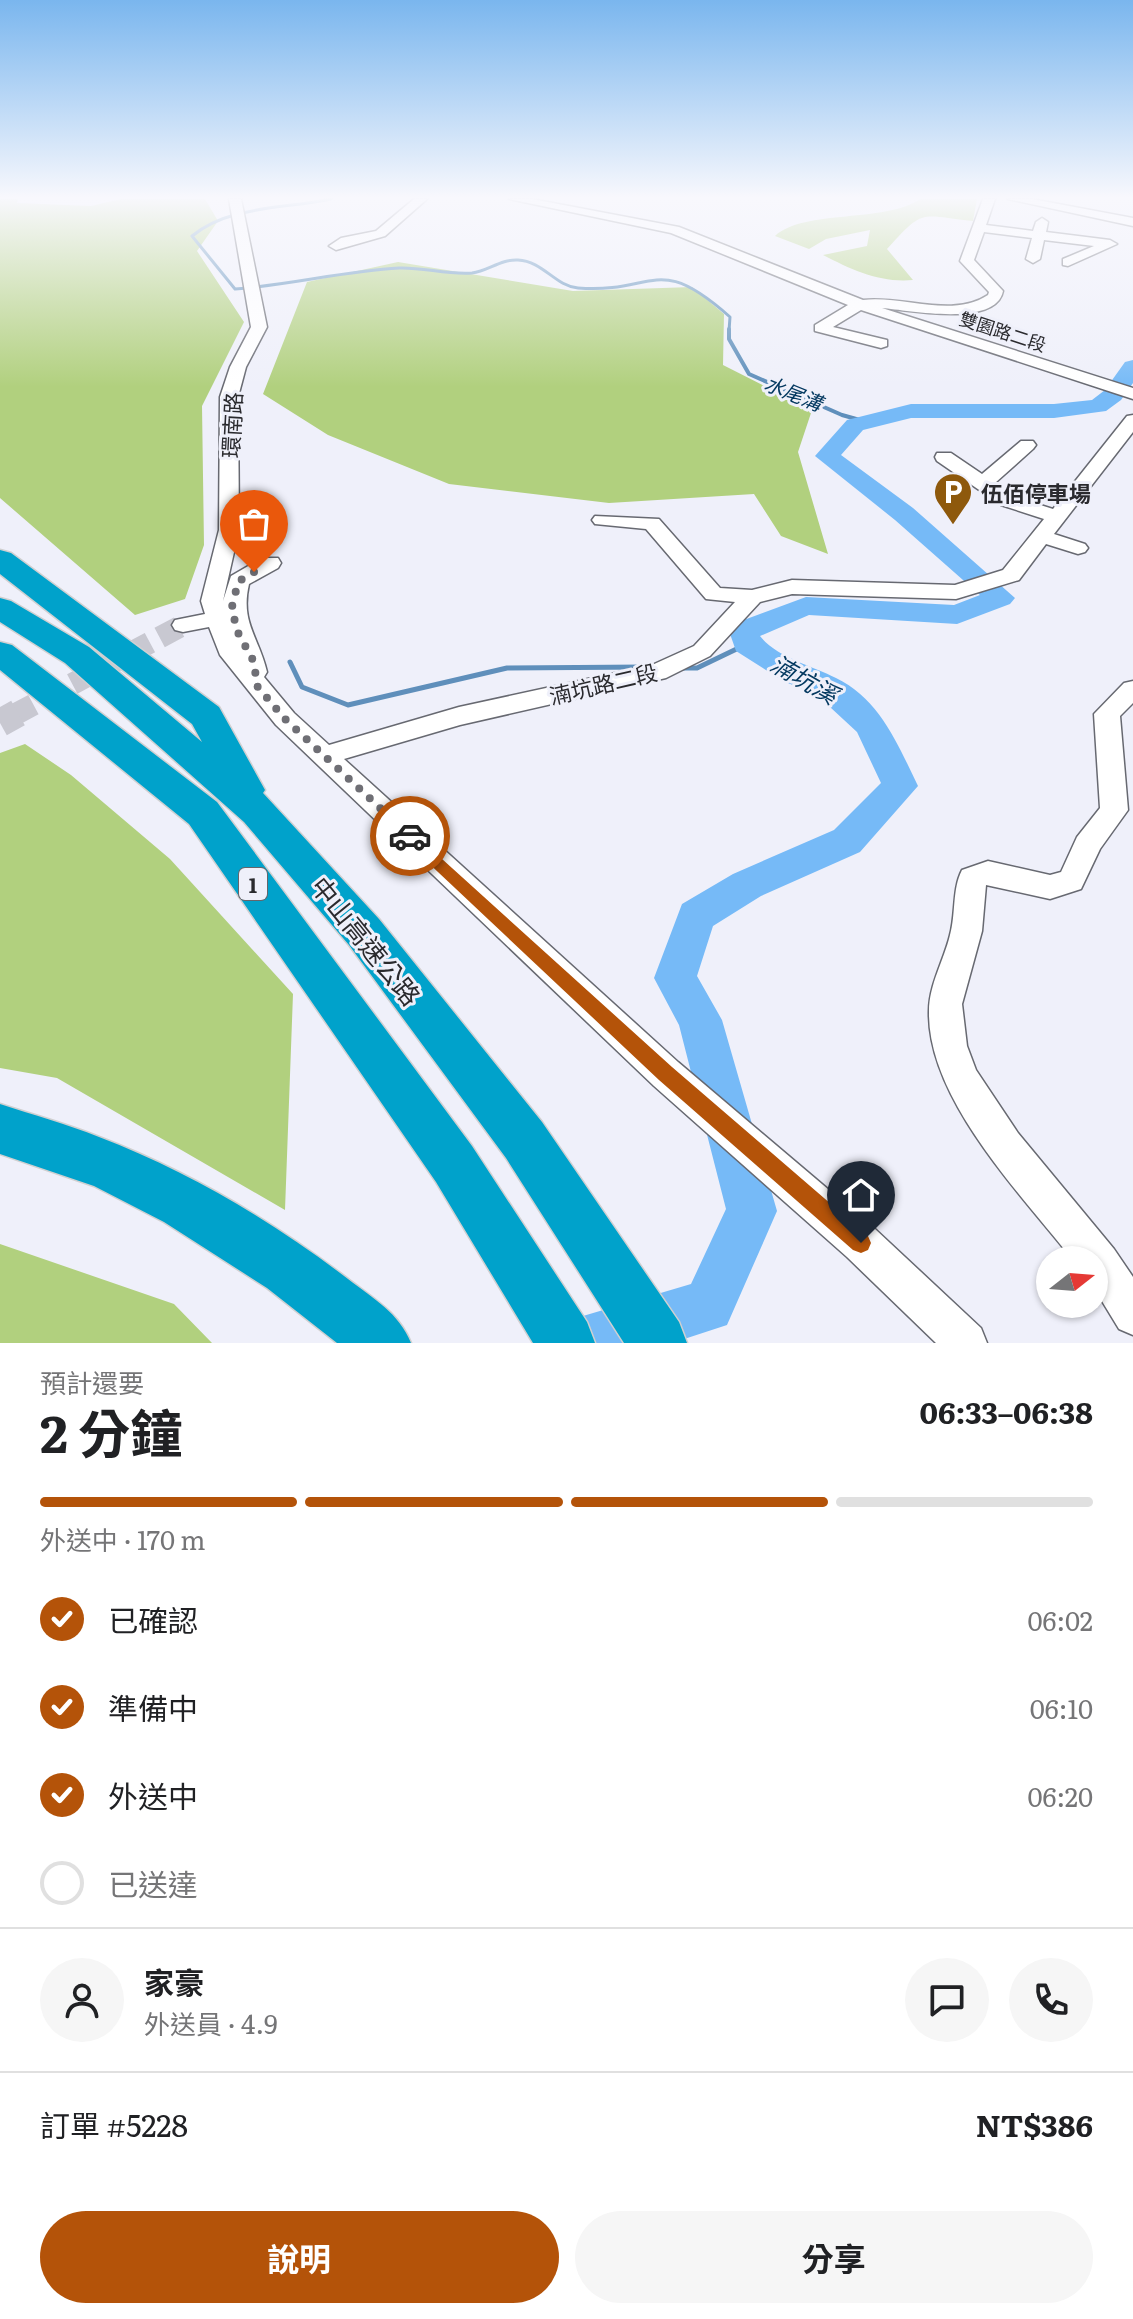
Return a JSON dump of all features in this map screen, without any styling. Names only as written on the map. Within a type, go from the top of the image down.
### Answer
[{"type":"highway","points":[[0,559],[206,716],[258,811]]},
{"type":"highway","name":"中山高速公路","points":[[0,608],[77,655],[258,811],[364,932],[524,1140],[658,1343]]},
{"type":"highway","name":"1","points":[[0,653],[203,813],[454,1164],[566,1343]]},
{"type":"highway","points":[[0,1129],[110,1167],[222,1225],[337,1304],[382,1343]]},
{"type":"street","name":"環南路","points":[[246,262],[259,327],[238,367],[229,397],[229,530],[212,601],[228,650],[285,719],[324,756],[666,1074],[861,1243],[966,1343]]},
{"type":"street","name":"雙園路二段","points":[[756,262],[861,304],[1133,394]]},
{"type":"street","points":[[881,343],[820,328],[861,304],[948,308],[971,307],[991,301],[996,291],[968,262]]},
{"type":"street","points":[[772,268],[753,276],[772,286]]},
{"type":"street","points":[[602,520],[652,523],[714,594],[752,597],[792,587],[956,592],[1011,575],[1133,420]]},
{"type":"street","points":[[982,484],[1027,445]]},
{"type":"street","points":[[944,457],[1008,501],[1057,517]]},
{"type":"street","points":[[1041,536],[1078,548]]},
{"type":"street","points":[[257,686],[254,662],[236,629],[232,604],[239,581],[270,563]]},
{"type":"street","name":"湳坑路二段","points":[[324,756],[459,716],[658,672],[702,651],[752,597]]},
{"type":"street","points":[[183,625],[216,619]]},
{"type":"street","points":[[1133,689],[1107,714],[1114,810],[1087,845],[1071,881],[1050,887],[988,873],[972,878],[965,937],[949,986],[945,1012],[947,1042],[958,1068],[1003,1145],[1101,1264],[1133,1315]]},
{"type":"green space","points":[[0,262],[204,262],[244,322],[202,406],[204,545],[185,599],[135,615],[0,498]]},
{"type":"green space","points":[[398,262],[573,291],[692,287],[724,314],[723,365],[812,410],[798,452],[828,554],[781,536],[754,494],[609,503],[449,484],[328,435],[263,394],[307,282]]},
{"type":"green space","points":[[838,262],[898,262],[913,280],[889,279]]},
{"type":"green space","points":[[25,744],[71,775],[170,859],[293,994],[285,1210],[57,1078],[0,1068],[0,753]]},
{"type":"green space","points":[[0,1244],[174,1304],[212,1343],[0,1343]]},
{"type":"waterway","name":"水尾溝","points":[[213,262],[235,289],[399,268],[472,273],[504,262]]},
{"type":"waterway","name":"水尾溝","points":[[528,262],[562,283],[578,288],[624,286],[656,280],[686,285],[730,317],[729,331]]},
{"type":"waterway","name":"水尾溝","points":[[729,331],[729,339],[749,374],[842,415],[867,422]]},
{"type":"waterway","name":"湳坑溪","points":[[575,1343],[708,1306],[752,1211],[700,1020],[675,978],[696,916],[747,885],[847,841],[900,786],[871,725],[828,687],[794,673],[747,644],[744,631],[806,606],[957,615],[1000,598],[904,514],[827,456],[855,425],[911,411],[1054,411],[1098,406],[1113,395],[1133,367]]},
{"type":"waterway","points":[[679,668],[697,668],[747,644]]},
{"type":"waterway","points":[[290,662],[302,687],[348,705],[507,668],[645,667]]},
{"type":"tunnel","points":[[14,715],[183,625]]},
{"type":"tunnel","points":[[0,723],[18,713]]},
{"type":"way so far","points":[[254,572],[239,581],[232,604],[236,629],[254,662],[257,686],[285,719],[410,836]]},
{"type":"place","name":"伍佰停車場","points":[[953,526]]},
{"type":"route","points":[[410,836],[666,1074],[861,1243]]}]
